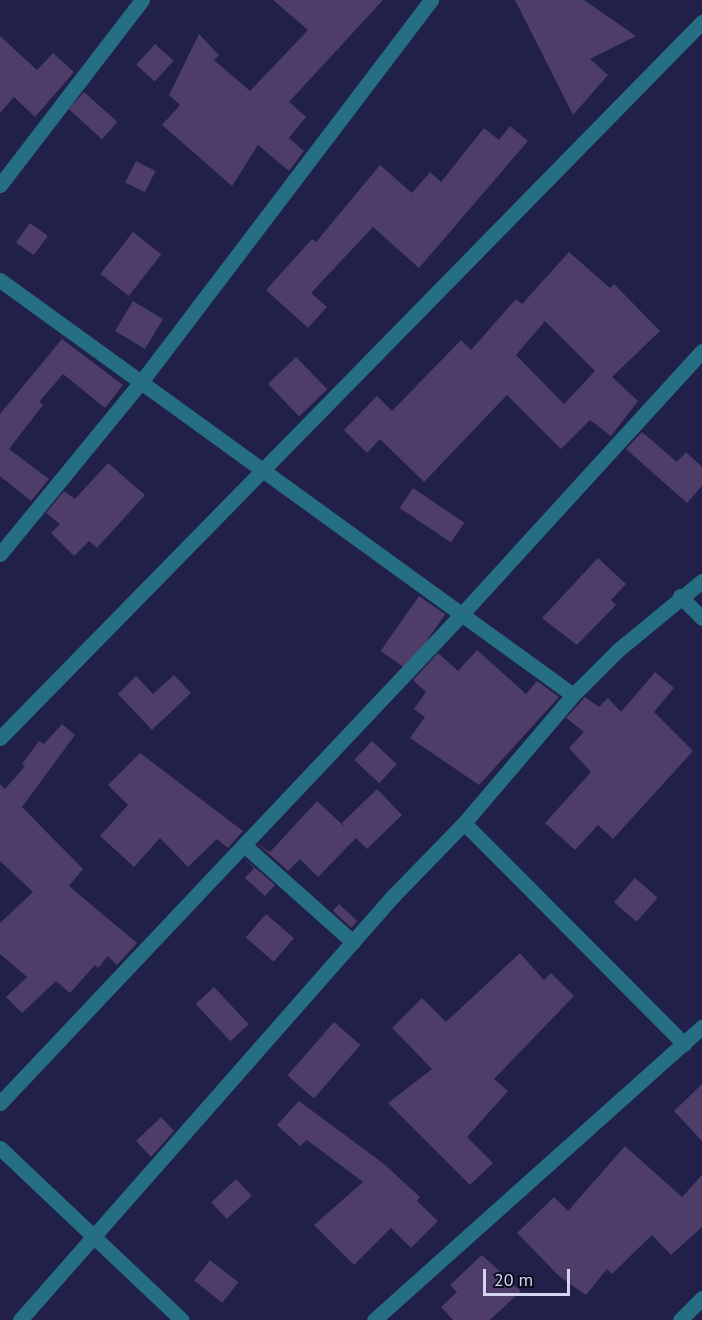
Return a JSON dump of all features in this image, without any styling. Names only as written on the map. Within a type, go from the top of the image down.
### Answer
[{"type":"street","points":[[0,185],[142,0]]},
{"type":"street","points":[[0,554],[141,382],[431,0]]},
{"type":"street","points":[[0,738],[702,22]]},
{"type":"street","points":[[0,280],[460,616],[573,695]]},
{"type":"street","points":[[0,1103],[460,616],[702,351]]},
{"type":"street","points":[[20,1320],[353,942],[464,823],[573,695],[680,596],[702,581]]},
{"type":"street","points":[[680,596],[702,618]]},
{"type":"street","points":[[464,823],[684,1044]]},
{"type":"street","points":[[244,844],[353,942]]},
{"type":"street","points":[[374,1320],[702,1027]]},
{"type":"street","points":[[0,1148],[182,1320]]},
{"type":"street","points":[[681,1319],[702,1298]]},
{"type":"building","points":[[273,0],[383,0],[289,102],[306,117],[289,138],[304,151],[289,171],[258,145],[232,186],[162,125],[180,105],[169,95],[199,34],[219,55],[214,60],[250,91],[308,30]]},
{"type":"building","points":[[515,0],[584,0],[636,36],[590,59],[608,75],[573,115]]},
{"type":"building","points":[[0,36],[37,70],[53,53],[74,72],[35,117],[14,97],[0,113]]},
{"type":"building","points":[[155,44],[174,61],[155,82],[136,65]]},
{"type":"building","points":[[84,92],[117,122],[102,139],[69,109]]},
{"type":"building","points":[[510,126],[528,141],[419,268],[373,227],[311,293],[327,307],[308,328],[266,290],[312,239],[316,242],[380,165],[412,193],[430,172],[441,182],[484,128],[499,140]]},
{"type":"building","points":[[136,161],[156,171],[145,192],[125,182]]},
{"type":"building","points":[[30,223],[48,236],[34,255],[16,242]]},
{"type":"building","points":[[133,232],[161,254],[129,296],[100,274]]},
{"type":"building","points":[[569,252],[610,288],[614,284],[660,331],[612,377],[638,401],[611,436],[590,420],[561,449],[507,395],[424,482],[380,439],[367,453],[344,430],[377,396],[392,411],[461,340],[471,350],[516,299],[522,304]],"holes":[[[545,321],[595,371],[564,404],[516,355]]]},
{"type":"building","points":[[133,301],[163,319],[145,349],[115,331]]},
{"type":"building","points":[[62,339],[123,385],[105,408],[63,374],[39,402],[43,405],[9,449],[49,479],[31,501],[0,476],[0,414]]},
{"type":"building","points":[[296,357],[327,389],[299,416],[268,384]]},
{"type":"building","points":[[642,432],[677,462],[686,452],[702,467],[702,486],[687,503],[626,449]]},
{"type":"building","points":[[108,463],[145,495],[97,548],[89,541],[74,556],[51,533],[60,524],[46,513],[64,491],[75,499]]},
{"type":"building","points":[[413,488],[464,523],[451,543],[400,508]]},
{"type":"building","points":[[598,558],[626,584],[611,600],[616,605],[577,645],[542,618]]},
{"type":"building","points":[[419,596],[445,614],[407,669],[381,651]]},
{"type":"building","points":[[477,650],[526,694],[537,681],[559,697],[479,785],[410,738],[425,717],[414,709],[426,692],[413,680],[438,653],[458,671]]},
{"type":"building","points":[[655,672],[674,688],[654,712],[693,751],[613,839],[598,825],[575,850],[545,823],[591,772],[569,748],[584,732],[566,718],[585,697],[599,707],[608,698],[621,712]]},
{"type":"building","points":[[174,675],[191,693],[152,730],[118,694],[136,676],[153,694]]},
{"type":"building","points":[[62,724],[75,735],[22,807],[83,869],[69,886],[137,943],[117,965],[108,956],[98,968],[95,965],[70,993],[56,981],[22,1013],[6,997],[27,977],[0,954],[0,923],[33,892],[0,861],[0,784],[5,789],[25,766],[22,764],[39,741],[44,744]]},
{"type":"building","points":[[372,741],[397,764],[379,783],[354,760]]},
{"type":"building","points":[[140,753],[243,831],[228,848],[217,839],[188,867],[160,838],[134,867],[100,836],[128,805],[108,785]]},
{"type":"building","points":[[377,789],[402,815],[367,849],[356,838],[318,877],[300,859],[288,871],[258,844],[270,852],[317,801],[346,828],[342,823]]},
{"type":"building","points":[[244,858],[275,885],[265,896],[245,878],[254,868]]},
{"type":"building","points":[[635,878],[658,898],[637,922],[614,902]]},
{"type":"building","points":[[339,904],[357,921],[351,928],[333,911]]},
{"type":"building","points":[[266,914],[294,938],[274,962],[246,937]]},
{"type":"building","points":[[520,953],[544,980],[551,973],[574,996],[494,1079],[508,1091],[467,1137],[493,1163],[470,1185],[388,1103],[432,1069],[392,1028],[422,998],[446,1022]]},
{"type":"building","points":[[214,987],[249,1024],[230,1041],[196,1004]]},
{"type":"building","points":[[334,1022],[360,1045],[314,1099],[287,1076]]},
{"type":"building","points":[[702,1084],[702,1141],[674,1111]]},
{"type":"building","points":[[299,1101],[384,1164],[420,1197],[417,1201],[438,1221],[411,1248],[391,1228],[354,1265],[314,1225],[363,1182],[307,1140],[300,1146],[277,1125]]},
{"type":"building","points":[[161,1117],[174,1131],[151,1157],[136,1141]]},
{"type":"building","points":[[625,1146],[682,1197],[702,1175],[702,1227],[671,1255],[652,1235],[612,1274],[607,1269],[586,1295],[559,1276],[517,1233],[554,1197],[568,1211]]},
{"type":"building","points":[[236,1179],[252,1196],[227,1219],[211,1202]]},
{"type":"building","points":[[482,1255],[521,1291],[490,1320],[453,1320],[441,1307],[457,1292],[450,1285]]},
{"type":"building","points":[[210,1260],[238,1282],[222,1303],[194,1280]]}]
